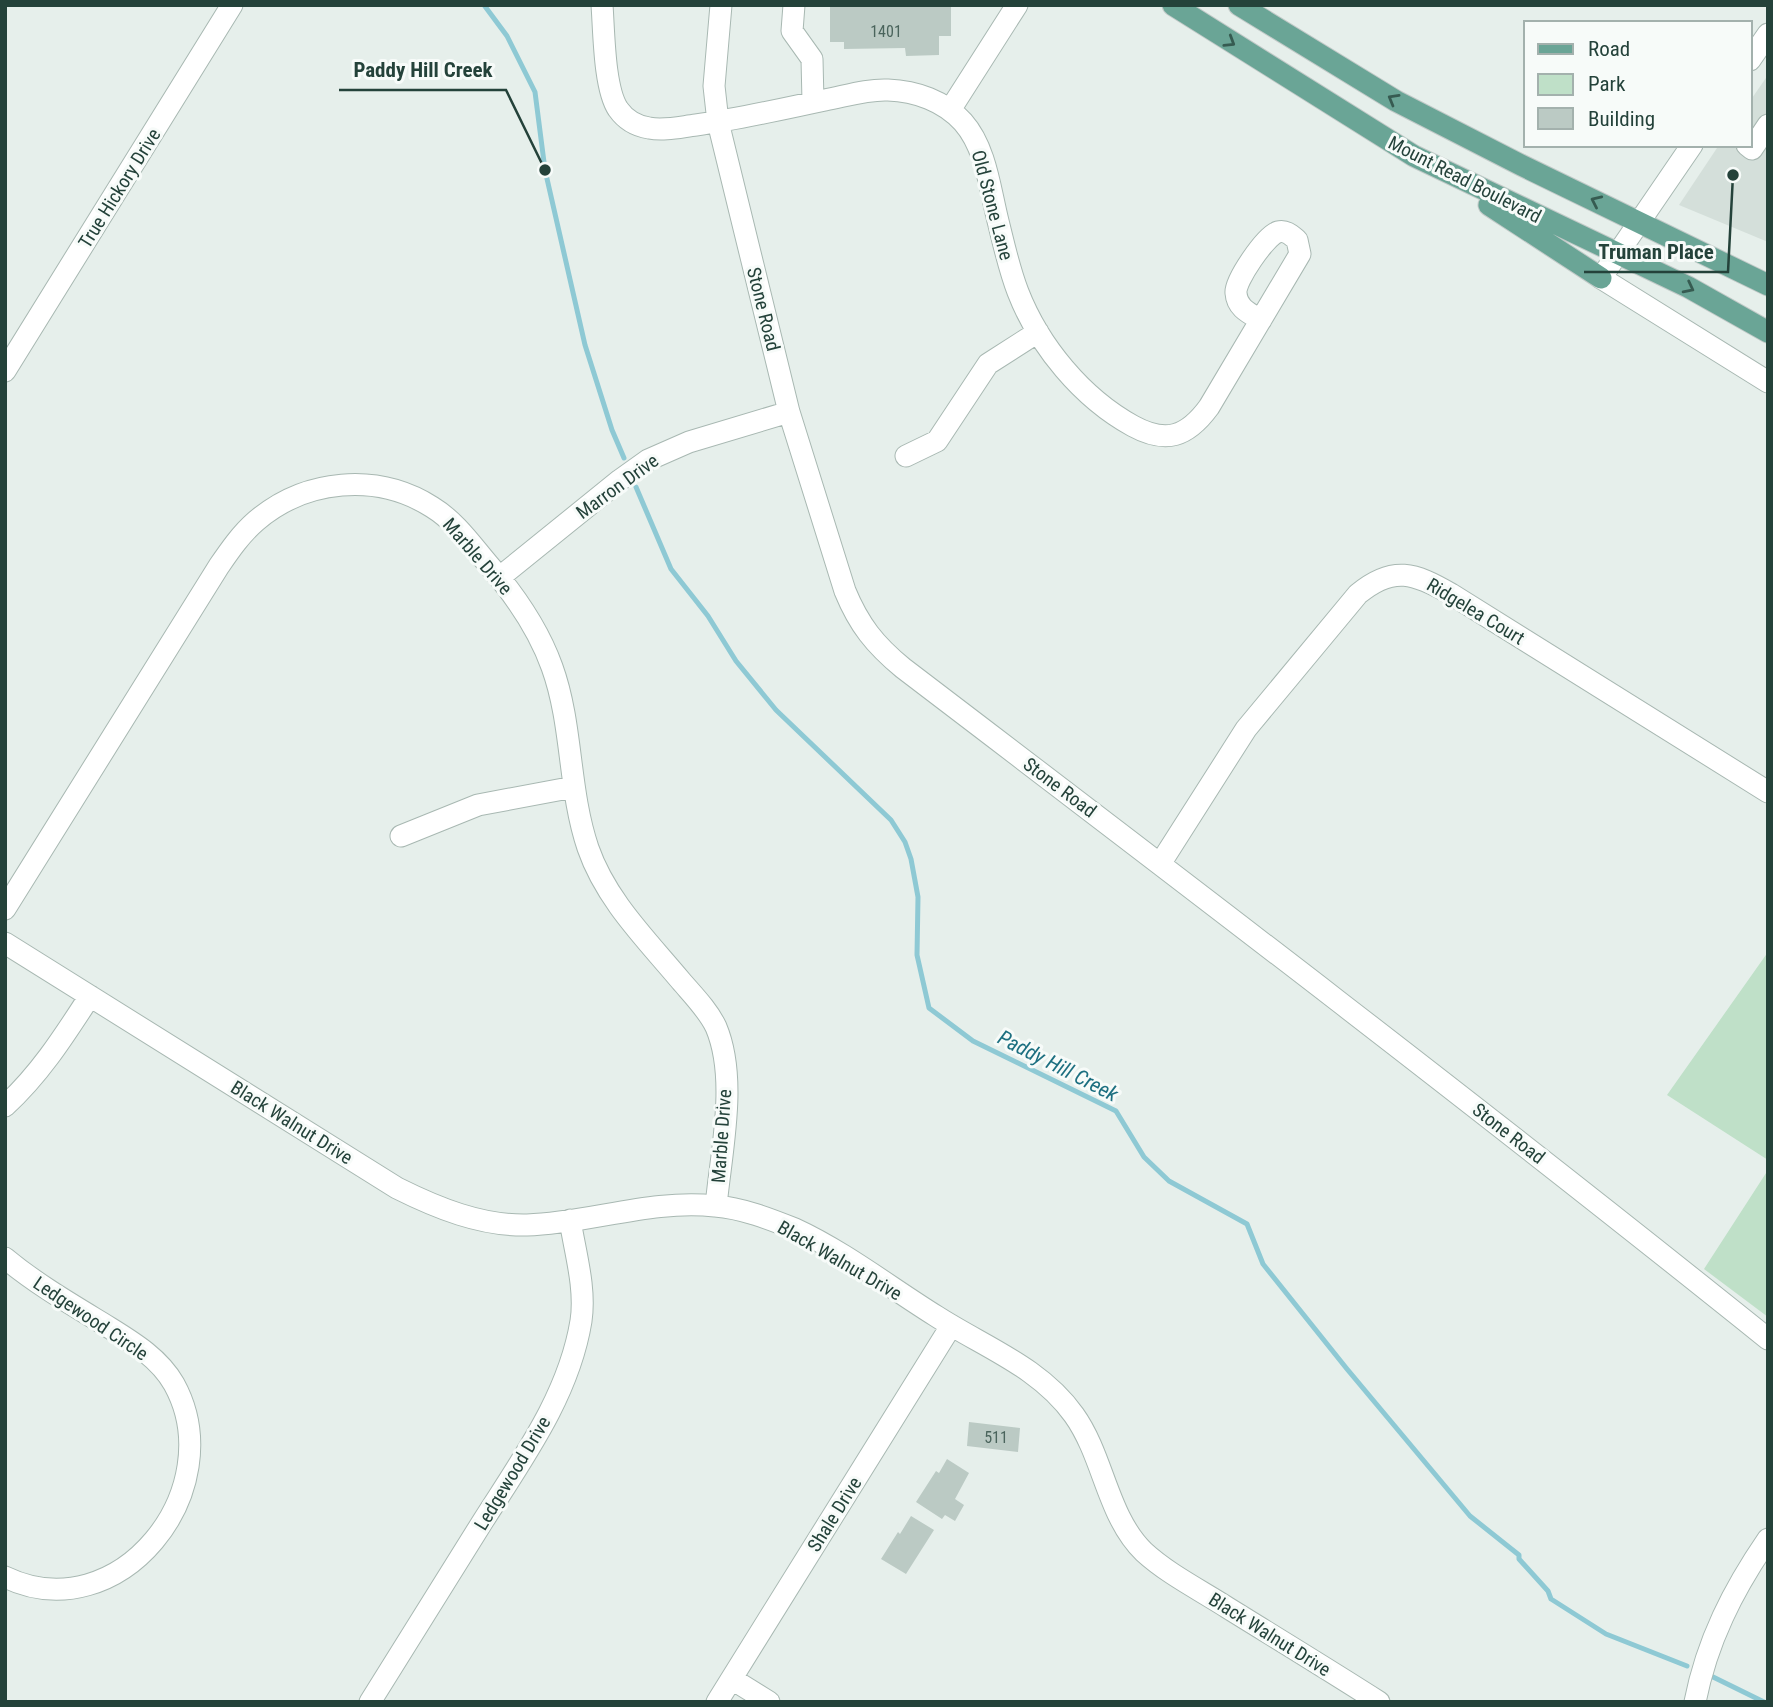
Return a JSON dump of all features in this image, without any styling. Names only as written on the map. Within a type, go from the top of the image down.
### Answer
[{"type":"main road","name":"Mount Read Boulevard","points":[[1173,5],[1414,156],[1688,287],[1768,332]]},
{"type":"main road","name":"Mount Read Boulevard","points":[[1239,5],[1396,101],[1768,285]]},
{"type":"main road","points":[[1414,156],[1601,278]]},
{"type":"street","name":"True Hickory Drive","points":[[5,370],[232,5]]},
{"type":"street","name":"Old Stone Lane","points":[[601,5],[612,97],[623,114],[638,125],[656,129],[718,122],[871,90],[889,90],[928,98],[950,110],[966,125],[983,159],[1011,273],[1038,332],[1067,371],[1108,411],[1144,432],[1173,436],[1199,421],[1261,320]]},
{"type":"street","name":"Stone Road","points":[[721,5],[714,86],[718,122],[789,412],[845,591],[867,633],[881,650],[903,668],[1600,1204],[1768,1339]]},
{"type":"street","points":[[794,5],[792,30],[812,58],[813,102]]},
{"type":"street","points":[[950,110],[1017,5]]},
{"type":"street","points":[[1752,57],[1768,34]]},
{"type":"street","points":[[1750,147],[1752,149],[1768,125]]},
{"type":"street","points":[[1691,147],[1601,278],[1768,382]]},
{"type":"street","points":[[906,456],[937,441],[988,364],[1038,332]]},
{"type":"street","name":"Marron Drive","points":[[499,577],[648,460],[689,442],[789,412]]},
{"type":"street","name":"Marble Drive","points":[[5,909],[236,541],[254,522],[291,497],[328,487],[373,485],[395,491],[433,508],[451,522],[499,577],[535,630],[551,666],[568,737],[574,787],[588,847],[604,886],[715,1026],[721,1045],[727,1093],[716,1206]]},
{"type":"street","name":"Ridgelea Court","points":[[1160,864],[1254,718],[1358,594],[1384,576],[1398,574],[1414,576],[1451,594],[1768,792]]},
{"type":"street","points":[[401,836],[478,805],[574,787]]},
{"type":"street","name":"Black Walnut Drive","points":[[5,943],[397,1188],[422,1200],[481,1220],[526,1225],[646,1208],[716,1206],[757,1215],[796,1230],[951,1326],[1020,1364],[1062,1399],[1077,1419],[1089,1440],[1118,1513],[1130,1535],[1144,1552],[1177,1576],[1379,1702]]},
{"type":"street","points":[[5,1106],[49,1060],[90,996]]},
{"type":"street","name":"Ledgewood Drive","points":[[370,1702],[530,1446],[561,1388],[575,1350],[581,1318],[581,1287],[570,1220]]},
{"type":"street","name":"Ledgewood Circle","points":[[5,1258],[22,1273],[130,1342],[166,1371],[184,1405],[191,1444],[186,1480],[170,1517],[158,1535],[123,1569],[101,1581],[63,1589],[32,1588],[5,1577]]},
{"type":"street","name":"Shale Drive","points":[[717,1702],[951,1326]]},
{"type":"street","points":[[1695,1702],[1702,1666],[1722,1616],[1745,1573],[1765,1547]]},
{"type":"street","points":[[732,1679],[769,1702]]},
{"type":"shaded area","points":[[1768,75],[1768,242],[1679,205],[1718,147],[1752,147],[1752,98]]},
{"type":"green space","points":[[1768,952],[1768,1160],[1667,1095]]},
{"type":"green space","points":[[1768,1170],[1768,1317],[1704,1269]]},
{"type":"building","points":[[830,5],[951,5],[951,36],[939,36],[939,55],[906,56],[905,48],[844,49],[844,42],[830,42]]},
{"type":"building","points":[[969,1422],[1020,1428],[1018,1452],[967,1446]]},
{"type":"building","points":[[947,1459],[969,1473],[955,1499],[964,1505],[955,1521],[945,1515],[942,1519],[916,1502]]},
{"type":"building","points":[[911,1516],[934,1530],[906,1574],[881,1559]]},
{"type":"waterway","name":"Paddy Hill Creek","points":[[484,5],[507,36],[535,92],[545,170],[585,345],[612,430],[624,458]]},
{"type":"waterway","name":"Paddy Hill Creek","points":[[636,487],[671,569],[708,616],[736,661],[776,710],[891,820],[905,842],[918,897],[917,955],[929,1008],[973,1041],[1116,1111],[1144,1157],[1169,1181],[1247,1224],[1263,1264],[1347,1369],[1470,1516],[1519,1555],[1519,1559],[1548,1591],[1551,1599],[1606,1634],[1687,1666]]},
{"type":"waterway","name":"Paddy Hill Creek","points":[[1707,1674],[1764,1702]]},
{"type":"place","name":"Paddy Hill Creek","points":[[545,170]]},
{"type":"place","name":"Truman Place","points":[[1733,175]]}]
